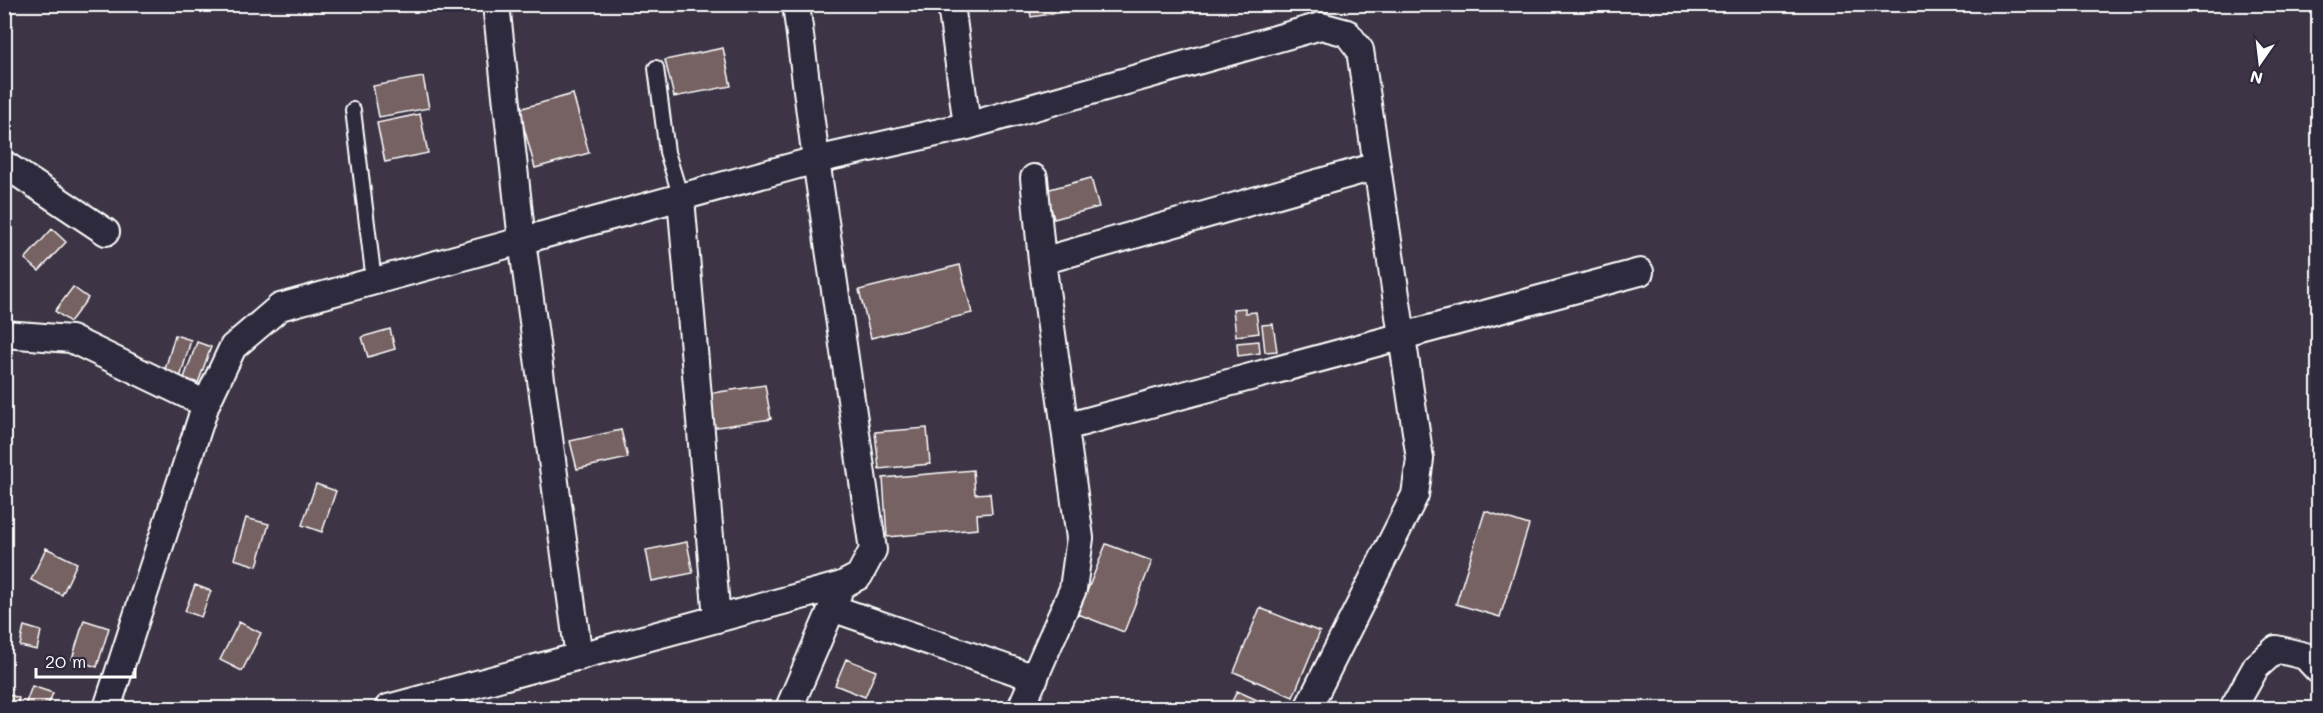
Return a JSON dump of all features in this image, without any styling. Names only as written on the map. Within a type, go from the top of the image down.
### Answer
[{"type":"street","points":[[496,4],[522,241],[579,657]]},
{"type":"street","points":[[789,708],[837,597],[859,576],[873,550],[816,160],[796,4]]},
{"type":"street","points":[[951,4],[967,126]]},
{"type":"street","points":[[107,708],[206,404],[233,347],[280,307],[816,160],[967,126],[1321,26],[1347,33],[1360,50],[1420,459],[1415,495],[1308,708]]},
{"type":"street","points":[[4,164],[106,232]]},
{"type":"street","points":[[1042,261],[1377,166]]},
{"type":"street","points":[[1021,708],[1073,589],[1080,538],[1042,261],[1034,178]]},
{"type":"street","points":[[681,198],[717,619]]},
{"type":"street","points":[[1065,427],[1640,272]]},
{"type":"street","points":[[4,334],[71,339],[206,404]]},
{"type":"street","points":[[388,708],[717,619],[837,597],[1035,678]]},
{"type":"street","points":[[2233,708],[2256,667],[2276,649],[2305,656],[2319,670]]},
{"type":"lane","points":[[656,68],[667,152],[681,198]]},
{"type":"lane","points":[[353,110],[374,281]]},
{"type":"building","points":[[1029,4],[1077,4],[1077,10],[1031,17]]},
{"type":"building","points":[[723,48],[731,86],[674,97],[665,60]]},
{"type":"building","points":[[423,77],[429,108],[379,117],[373,86]]},
{"type":"building","points":[[573,94],[589,153],[535,168],[519,109]]},
{"type":"building","points":[[420,114],[428,153],[385,162],[377,123]]},
{"type":"building","points":[[1091,178],[1099,207],[1054,219],[1046,190]]},
{"type":"building","points":[[52,229],[66,242],[39,271],[25,259]]},
{"type":"building","points":[[960,265],[972,313],[871,338],[859,290]]},
{"type":"building","points":[[73,287],[88,298],[70,322],[55,311]]},
{"type":"building","points":[[1245,308],[1245,313],[1256,312],[1259,333],[1236,336],[1233,309]]},
{"type":"building","points":[[1273,324],[1277,351],[1265,352],[1262,325]]},
{"type":"building","points":[[390,329],[395,349],[368,357],[362,337]]},
{"type":"building","points":[[175,335],[191,340],[180,378],[164,373]]},
{"type":"building","points":[[1259,341],[1260,353],[1238,356],[1237,343]]},
{"type":"building","points":[[197,342],[211,347],[198,383],[184,378]]},
{"type":"building","points":[[765,385],[771,419],[711,428],[706,394]]},
{"type":"building","points":[[927,428],[930,464],[879,469],[875,432]]},
{"type":"building","points":[[621,430],[628,458],[577,469],[570,441]]},
{"type":"building","points":[[973,470],[975,494],[990,493],[992,513],[977,514],[978,529],[887,537],[883,478]]},
{"type":"building","points":[[316,484],[336,491],[322,532],[302,525]]},
{"type":"building","points":[[1485,511],[1529,525],[1500,617],[1456,604]]},
{"type":"building","points":[[246,518],[269,524],[257,566],[234,559]]},
{"type":"building","points":[[687,542],[693,573],[652,581],[646,550]]},
{"type":"building","points":[[1106,544],[1152,561],[1124,632],[1078,614]]},
{"type":"building","points":[[46,548],[77,563],[62,595],[31,580]]},
{"type":"building","points":[[195,585],[211,591],[201,617],[185,611]]},
{"type":"building","points":[[1260,608],[1320,632],[1293,697],[1234,672]]},
{"type":"building","points":[[84,620],[109,628],[97,667],[72,659]]},
{"type":"building","points":[[239,622],[261,633],[242,671],[220,660]]},
{"type":"building","points":[[24,626],[41,631],[37,650],[20,646]]},
{"type":"building","points":[[846,659],[876,671],[865,697],[835,685]]},
{"type":"building","points":[[32,686],[53,693],[47,708],[24,708]]},
{"type":"building","points":[[1237,691],[1275,708],[1229,708]]},
{"type":"building","points":[[4,693],[19,698],[16,708],[4,708]]}]
